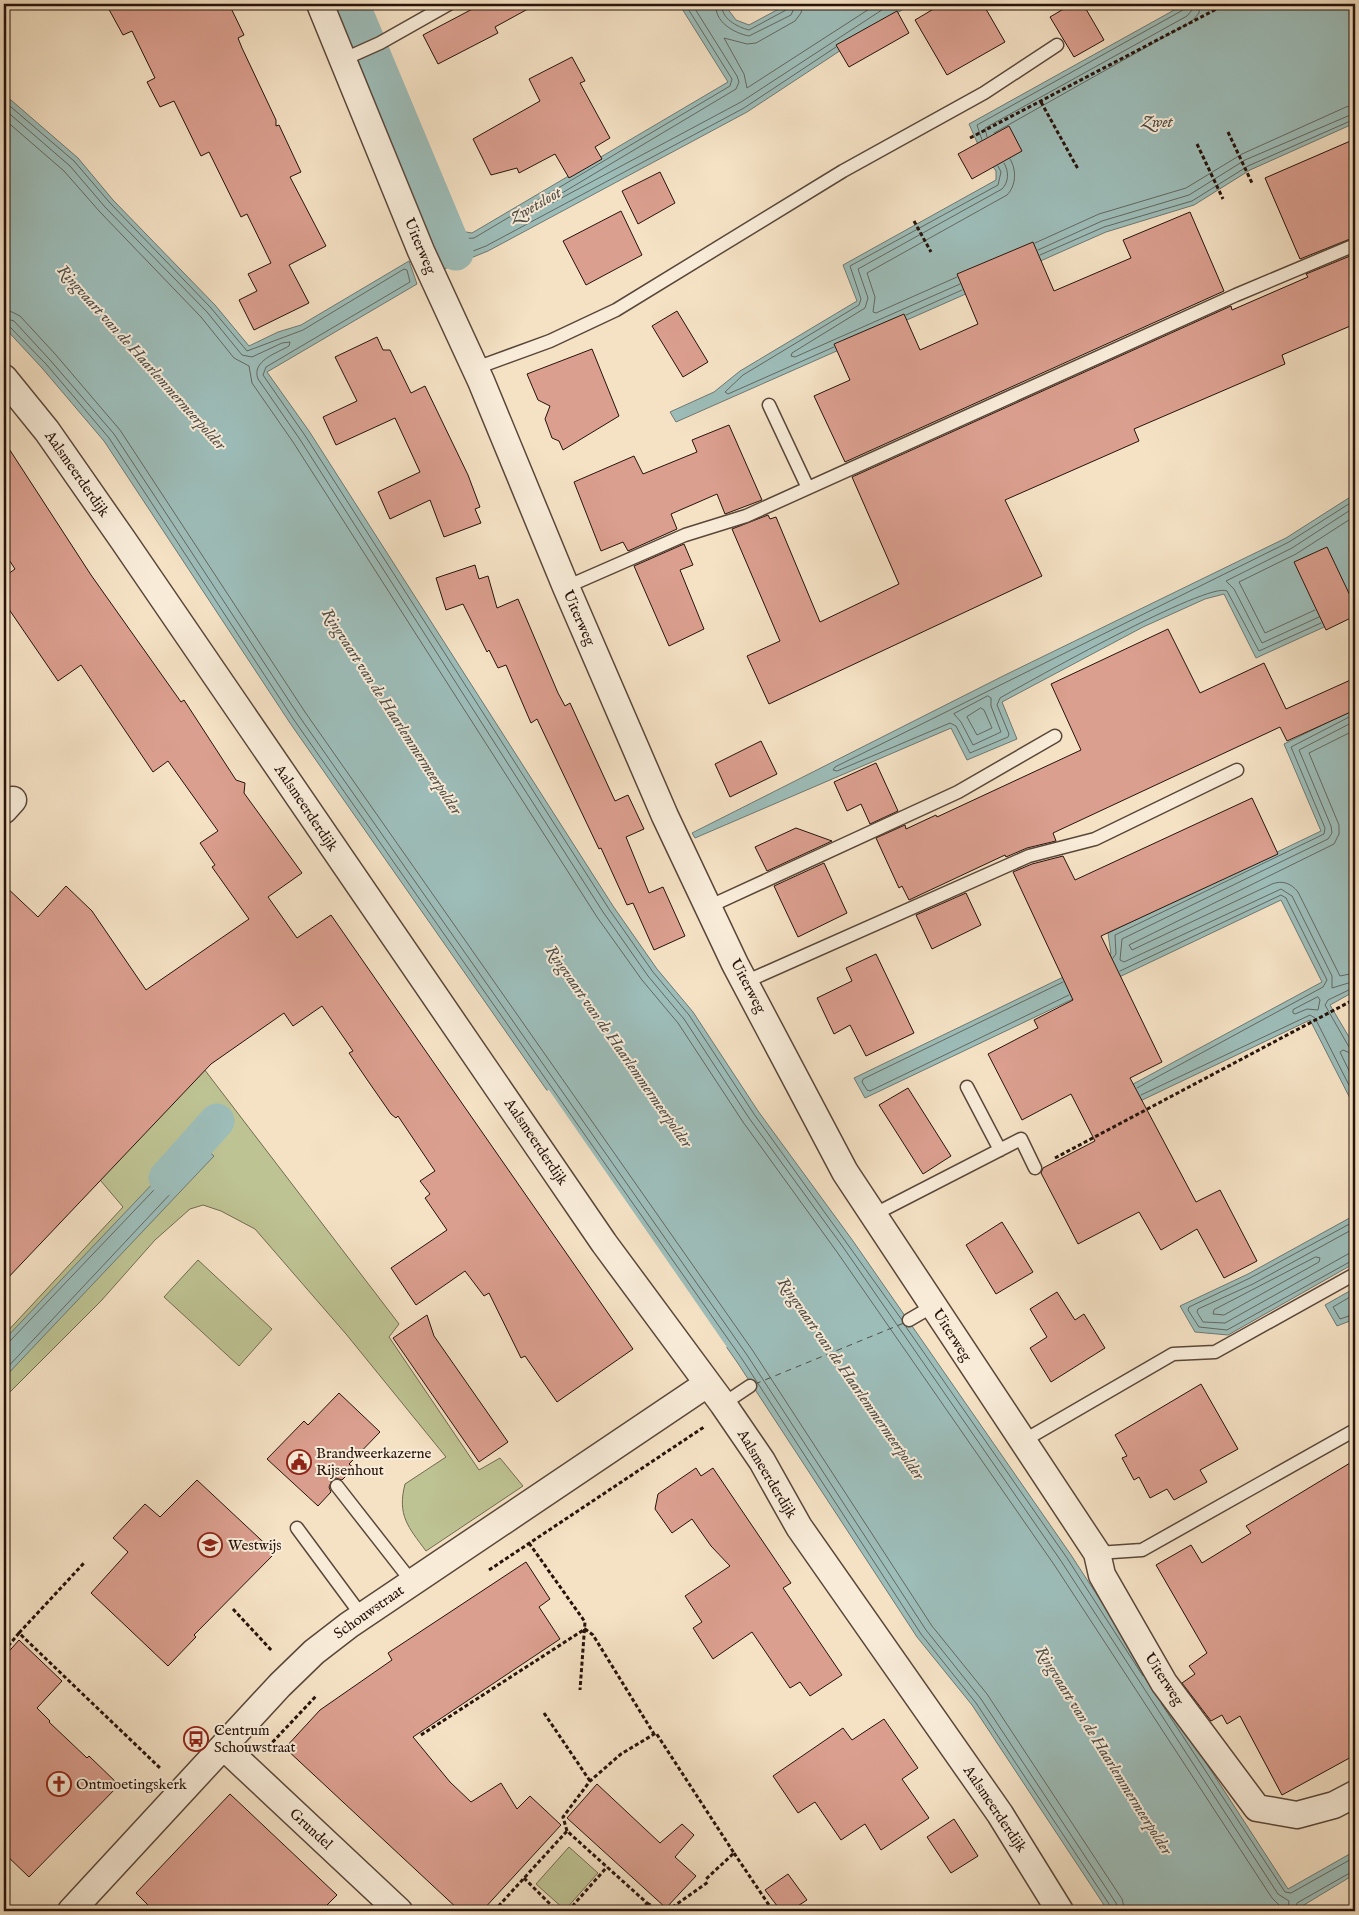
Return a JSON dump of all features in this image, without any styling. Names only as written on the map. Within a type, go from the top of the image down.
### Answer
[{"type":"street","name":"Uiterweg","points":[[320,4],[350,56],[422,251],[476,368],[566,587],[665,816],[745,982],[845,1172],[1097,1553],[1102,1574],[1164,1682],[1257,1808],[1297,1815],[1334,1805],[1355,1794]]},
{"type":"street","name":"Aalsmeerderdijk","points":[[4,378],[58,447],[604,1243],[762,1461],[799,1527],[1000,1814],[1060,1911]]},
{"type":"street","name":"Schouwstraat","points":[[82,1908],[182,1791],[314,1652],[362,1616],[510,1516],[719,1400]]},
{"type":"street","name":"Grundel","points":[[224,1747],[398,1911]]},
{"type":"lane","points":[[350,56],[380,43],[449,4]]},
{"type":"lane","points":[[476,368],[550,341],[616,310],[843,171],[984,93],[1057,45]]},
{"type":"lane","points":[[566,587],[685,535],[746,516],[1236,295],[1355,245]]},
{"type":"lane","points":[[769,405],[808,488]]},
{"type":"lane","points":[[708,906],[958,792],[1055,736]]},
{"type":"lane","points":[[745,982],[1029,856],[1095,839],[1237,770]]},
{"type":"lane","points":[[967,1087],[1000,1150]]},
{"type":"lane","points":[[873,1215],[1021,1139],[1035,1168]]},
{"type":"lane","points":[[1022,1441],[1173,1354],[1215,1352],[1355,1274]]},
{"type":"lane","points":[[909,1320],[933,1306]]},
{"type":"lane","points":[[719,1400],[750,1386]]},
{"type":"lane","points":[[1097,1553],[1142,1550],[1355,1430]]},
{"type":"lane","points":[[336,1486],[412,1582]]},
{"type":"lane","points":[[297,1528],[362,1616]]},
{"type":"path","points":[[970,138],[1226,4]]},
{"type":"path","points":[[1041,102],[1078,170]]},
{"type":"path","points":[[1228,132],[1252,183]]},
{"type":"path","points":[[1198,144],[1223,200]]},
{"type":"path","points":[[914,221],[931,252]]},
{"type":"path","points":[[1035,1168],[1355,999]]},
{"type":"path","points":[[488,1571],[530,1544],[719,1400]]},
{"type":"path","points":[[510,1516],[585,1622],[580,1690]]},
{"type":"path","points":[[4,1651],[84,1563]]},
{"type":"path","points":[[233,1609],[293,1673]]},
{"type":"path","points":[[585,1629],[593,1635],[654,1734],[656,1733],[773,1911]]},
{"type":"path","points":[[421,1735],[585,1629]]},
{"type":"path","points":[[20,1633],[182,1791]]},
{"type":"path","points":[[247,1770],[322,1690]]},
{"type":"path","points":[[544,1714],[590,1781]]},
{"type":"path","points":[[654,1734],[620,1754],[590,1781],[563,1817],[567,1830],[647,1904],[660,1911]]},
{"type":"path","points":[[494,1911],[567,1830]]},
{"type":"path","points":[[667,1911],[707,1880],[734,1853]]},
{"type":"path","points":[[568,1911],[607,1867]]},
{"type":"path","points":[[524,1878],[557,1911]]},
{"type":"path","points":[[640,1911],[647,1904]]},
{"type":"path","points":[[676,1905],[680,1911]]},
{"type":"path","points":[[499,1906],[505,1911]]},
{"type":"green space","points":[[201,1065],[399,1324],[389,1337],[479,1470],[500,1458],[523,1486],[426,1551],[409,1527],[403,1512],[402,1504],[405,1484],[446,1457],[346,1334],[255,1229],[221,1211],[203,1205],[190,1209],[155,1240],[101,1301],[4,1398],[4,1335],[123,1207],[95,1174]]},
{"type":"green space","points":[[198,1260],[272,1329],[239,1366],[164,1297]]},
{"type":"green space","points":[[569,1847],[598,1873],[565,1910],[536,1884]]},
{"type":"water","name":"Zwetsloot","points":[[679,4],[727,4],[727,8],[736,20],[749,25],[788,4],[911,4],[747,112],[488,251],[444,269],[433,242],[454,230],[472,233],[728,82]]},
{"type":"water","name":"Zwet","points":[[1185,4],[1355,4],[1355,123],[1250,170],[1194,205],[1106,232],[676,422],[670,412],[714,392],[740,371],[857,301],[843,265],[996,180],[996,171],[980,149],[969,124]]},
{"type":"water","name":"Ringvaart van de Haarlemmermeerpolder","points":[[4,94],[78,158],[113,200],[215,305],[249,346],[278,332],[301,325],[409,261],[417,284],[267,372],[309,431],[613,906],[657,969],[693,1012],[758,1111],[853,1241],[1071,1555],[1288,1889],[1355,1851],[1355,1874],[1299,1908],[1300,1911],[1108,1911],[972,1705],[917,1637],[737,1362],[290,723],[104,441],[42,368],[4,327]]},
{"type":"water","points":[[1355,494],[1355,613],[1256,658],[1224,594],[1205,599],[1143,627],[1002,702],[1017,739],[967,760],[951,728],[695,838],[692,833],[1003,676],[1286,538]]},
{"type":"water","points":[[1355,709],[1355,991],[1330,1005],[1355,1047],[1355,1108],[1310,1020],[1092,1124],[1085,1110],[1322,982],[1281,900],[865,1098],[854,1078],[1111,954],[1108,933],[1321,831],[1284,744]]},
{"type":"water","points":[[194,1140],[214,1156],[4,1378],[4,1340]]},
{"type":"water","points":[[1355,1215],[1355,1263],[1228,1335],[1195,1332],[1180,1306],[1248,1274]]},
{"type":"water","points":[[1355,1288],[1355,1319],[1337,1326],[1325,1305]]},
{"type":"pier","points":[[549,1090],[727,1347],[725,1348],[546,1091]]},
{"type":"building","points":[[106,4],[229,4],[244,35],[238,38],[242,48],[276,120],[276,126],[279,125],[301,172],[290,177],[326,246],[289,265],[309,303],[254,330],[239,300],[257,291],[248,274],[271,263],[247,214],[241,217],[209,152],[201,156],[174,101],[160,107],[147,82],[155,78],[132,31],[123,35]]},
{"type":"building","points":[[482,4],[537,4],[495,27],[498,33],[438,64],[423,35]]},
{"type":"building","points":[[942,4],[983,4],[1005,42],[947,75],[915,20]]},
{"type":"building","points":[[1072,4],[1083,4],[1104,40],[1074,57],[1050,17]]},
{"type":"building","points":[[897,11],[909,33],[849,67],[836,45]]},
{"type":"building","points":[[572,57],[585,81],[580,83],[610,138],[595,147],[602,159],[569,178],[555,154],[519,173],[517,168],[491,175],[473,139],[540,101],[529,79]]},
{"type":"building","points":[[1009,126],[1022,151],[972,179],[958,154]]},
{"type":"building","points":[[1355,139],[1355,237],[1300,259],[1265,178]]},
{"type":"building","points":[[660,172],[675,203],[638,224],[622,191]]},
{"type":"building","points":[[621,211],[642,255],[586,285],[563,241]]},
{"type":"building","points":[[1190,212],[1224,291],[845,462],[814,396],[850,380],[834,344],[904,314],[920,350],[978,324],[957,274],[1033,242],[1054,291],[1131,258],[1123,240]]},
{"type":"building","points":[[1355,254],[1355,324],[1282,355],[1285,364],[1134,429],[1139,441],[1005,500],[1042,576],[769,704],[747,656],[780,641],[732,529],[768,515],[770,519],[776,517],[820,622],[899,584],[852,477],[1231,306],[1232,310],[1308,277],[1306,274]]},
{"type":"building","points":[[677,311],[708,362],[683,377],[652,326]]},
{"type":"building","points":[[377,337],[383,350],[390,350],[411,393],[425,386],[468,475],[480,507],[475,509],[481,523],[444,537],[430,500],[390,519],[378,492],[420,472],[395,418],[336,445],[323,417],[357,401],[335,357]]},
{"type":"building","points":[[592,349],[619,416],[563,450],[559,441],[552,438],[545,419],[550,406],[538,400],[527,374]]},
{"type":"building","points":[[729,425],[762,500],[725,514],[717,494],[671,514],[677,529],[628,551],[623,542],[601,551],[574,482],[634,456],[643,474],[697,452],[692,440]]},
{"type":"building","points":[[4,441],[91,575],[181,702],[184,700],[236,780],[245,783],[244,793],[302,873],[268,897],[297,938],[331,915],[633,1349],[557,1402],[525,1356],[521,1358],[489,1293],[484,1296],[465,1271],[416,1305],[391,1268],[447,1230],[425,1198],[430,1194],[420,1181],[435,1171],[398,1116],[396,1118],[391,1114],[368,1081],[349,1053],[353,1051],[322,1006],[293,1026],[284,1013],[211,1064],[4,1282],[4,885],[38,917],[66,886],[92,911],[146,990],[249,919],[212,867],[215,865],[200,843],[218,831],[168,761],[153,772],[81,665],[58,681],[4,602],[4,577],[15,569],[4,552]]},
{"type":"building","points":[[684,544],[693,565],[680,570],[704,629],[669,646],[634,566]]},
{"type":"building","points":[[1327,547],[1355,606],[1355,616],[1326,630],[1294,562]]},
{"type":"building","points":[[475,565],[479,579],[488,576],[497,608],[518,599],[558,693],[565,706],[570,703],[615,801],[628,795],[644,829],[626,837],[649,893],[663,887],[685,936],[654,950],[633,903],[627,905],[537,719],[531,723],[506,665],[498,668],[489,650],[487,652],[463,604],[446,610],[436,578]]},
{"type":"building","points":[[1168,629],[1200,693],[1264,663],[1286,709],[1355,678],[1355,710],[1287,741],[1280,727],[1053,833],[1056,841],[1027,848],[1006,857],[1005,855],[909,900],[902,886],[899,888],[876,838],[905,825],[906,829],[936,815],[937,817],[1081,750],[1051,684]]},
{"type":"building","points":[[761,741],[777,774],[730,797],[715,764]]},
{"type":"building","points":[[876,763],[898,811],[870,824],[861,804],[847,811],[834,782]]},
{"type":"building","points":[[1252,798],[1278,854],[1101,936],[1162,1062],[1130,1078],[1196,1202],[1220,1190],[1257,1261],[1224,1278],[1197,1229],[1161,1250],[1139,1212],[1078,1244],[1041,1173],[1043,1168],[1095,1141],[1071,1094],[1022,1120],[988,1054],[1038,1028],[1034,1020],[1073,1000],[1013,872],[1032,864],[1063,856],[1075,880]]},
{"type":"building","points":[[796,828],[832,841],[767,871],[755,847]]},
{"type":"building","points":[[824,863],[847,913],[798,937],[774,886]]},
{"type":"building","points":[[966,893],[981,925],[932,949],[916,915]]},
{"type":"building","points":[[876,954],[914,1033],[866,1056],[850,1025],[834,1034],[817,998],[852,981],[846,968]]},
{"type":"building","points":[[908,1088],[951,1156],[923,1174],[879,1105]]},
{"type":"building","points":[[1002,1222],[1033,1272],[996,1294],[966,1245]]},
{"type":"building","points":[[1057,1292],[1075,1320],[1084,1314],[1105,1348],[1051,1382],[1030,1348],[1047,1337],[1030,1309]]},
{"type":"building","points":[[427,1315],[434,1336],[508,1442],[479,1462],[393,1338]]},
{"type":"building","points":[[1201,1384],[1238,1449],[1200,1470],[1207,1482],[1174,1500],[1167,1489],[1150,1498],[1139,1477],[1134,1480],[1122,1458],[1127,1456],[1115,1435]]},
{"type":"building","points":[[339,1393],[380,1432],[349,1464],[354,1468],[342,1480],[336,1478],[332,1480],[329,1487],[331,1492],[318,1506],[267,1459],[304,1421],[308,1425]]},
{"type":"building","points":[[1355,1460],[1355,1755],[1282,1795],[1240,1716],[1227,1724],[1222,1715],[1211,1721],[1182,1683],[1195,1674],[1189,1666],[1207,1653],[1156,1565],[1191,1545],[1202,1563],[1251,1533],[1246,1526]]},
{"type":"building","points":[[696,1468],[701,1476],[713,1468],[791,1583],[783,1588],[842,1675],[810,1696],[800,1682],[790,1688],[752,1632],[713,1659],[693,1628],[702,1622],[685,1596],[730,1566],[711,1546],[692,1519],[672,1533],[655,1509],[658,1494]]},
{"type":"building","points":[[197,1480],[275,1553],[194,1635],[196,1637],[168,1666],[91,1593],[128,1552],[113,1538],[145,1504],[160,1517]]},
{"type":"building","points":[[526,1562],[550,1599],[539,1607],[560,1639],[413,1737],[450,1782],[471,1802],[501,1783],[517,1809],[530,1796],[561,1825],[482,1911],[460,1911],[285,1748],[320,1710],[392,1660],[388,1653]]},
{"type":"building","name":"Ontmoetingskerk","points":[[19,1640],[62,1681],[37,1708],[87,1758],[89,1756],[119,1785],[29,1877],[4,1853],[4,1657]]},
{"type":"building","points":[[884,1719],[918,1768],[902,1779],[929,1818],[881,1850],[865,1824],[841,1840],[815,1802],[798,1813],[773,1776],[843,1728],[852,1740]]},
{"type":"building","points":[[597,1784],[660,1843],[682,1824],[694,1835],[675,1857],[696,1876],[666,1908],[567,1818]]},
{"type":"building","points":[[230,1794],[337,1895],[321,1911],[154,1911],[136,1893]]},
{"type":"building","points":[[954,1819],[978,1856],[951,1873],[927,1837]]},
{"type":"building","points":[[788,1874],[807,1900],[790,1911],[781,1911],[765,1890]]},
{"type":"waterway","points":[[352,4],[456,253]]},
{"type":"waterway","points":[[166,1178],[217,1121]]},
{"type":"ferry route","points":[[755,1384],[904,1323]]},
{"type":"place","name":"Brandweerkazerne Rijsenhout","points":[[299,1462]]},
{"type":"place","name":"Westwijs","points":[[210,1545]]},
{"type":"place","name":"Centrum Schouwstraat","points":[[196,1739]]},
{"type":"place","name":"Ontmoetingskerk","points":[[59,1784]]}]
